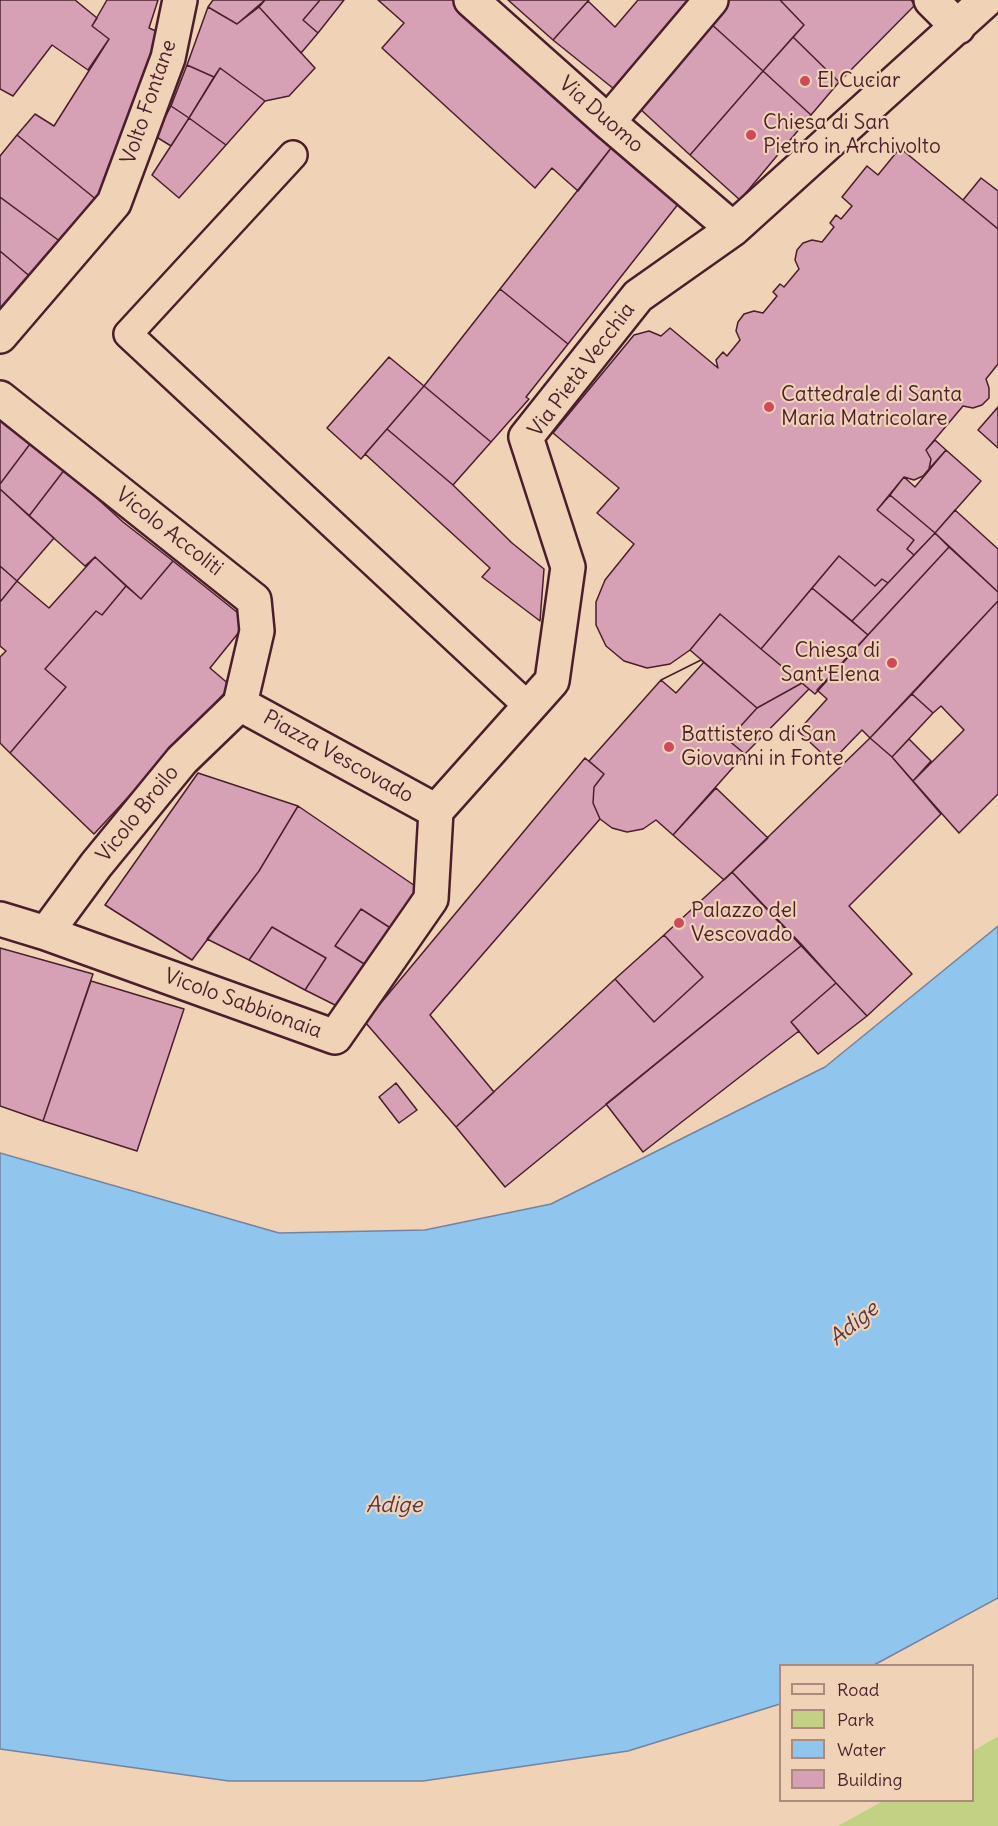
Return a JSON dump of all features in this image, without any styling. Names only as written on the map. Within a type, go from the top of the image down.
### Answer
[{"type":"street","name":"Volto Fontane","points":[[0,336],[114,203],[168,58],[180,0]]},
{"type":"street","name":"Via Duomo","points":[[471,0],[733,229]]},
{"type":"street","points":[[608,122],[711,0]]},
{"type":"street","points":[[931,0],[958,27]]},
{"type":"street","name":"Via Pietà Vecchia","points":[[436,811],[552,681],[568,567],[526,437],[638,296],[733,229],[986,0]]},
{"type":"street","name":"Vicolo Accoliti","points":[[0,398],[254,600],[257,630],[240,704]]},
{"type":"street","name":"Piazza Vescovado","points":[[240,704],[436,811]]},
{"type":"street","name":"Vicolo Broilo","points":[[46,933],[96,865],[182,760],[240,704]]},
{"type":"street","name":"Vicolo Sabbionaia","points":[[46,933],[335,1037],[431,899],[436,811]]},
{"type":"street","points":[[0,919],[46,933]]},
{"type":"lane","points":[[293,155],[128,333],[529,707]]},
{"type":"green space","points":[[998,1736],[998,1826],[838,1826],[881,1802],[974,1802],[974,1750]]},
{"type":"water","name":"Adige","points":[[998,926],[998,1598],[876,1664],[779,1664],[779,1704],[628,1751],[423,1781],[229,1781],[0,1749],[0,1153],[279,1233],[425,1230],[551,1204],[825,1067]]},
{"type":"building","points":[[0,0],[75,0],[97,18],[92,26],[109,39],[88,70],[52,45],[13,96],[0,89]]},
{"type":"building","points":[[107,0],[158,0],[149,28],[165,35],[103,205],[17,135],[35,114],[54,126],[109,39],[92,26]]},
{"type":"building","points":[[213,0],[265,0],[237,24],[208,7]]},
{"type":"building","points":[[265,0],[320,0],[303,20],[318,33],[301,53],[259,7]]},
{"type":"building","points":[[320,0],[344,0],[318,33],[303,20]]},
{"type":"building","points":[[378,0],[457,0],[532,77],[537,72],[615,143],[578,191],[552,168],[535,188],[382,48],[404,23]]},
{"type":"building","points":[[508,0],[589,0],[553,40]]},
{"type":"building","points":[[638,0],[691,0],[614,89],[553,40],[588,1],[615,27]]},
{"type":"building","points":[[727,0],[780,0],[804,25],[763,71],[709,22]]},
{"type":"building","points":[[780,0],[911,0],[915,5],[839,82],[793,37],[804,25]]},
{"type":"building","points":[[208,7],[237,24],[259,7],[315,68],[289,96],[265,101],[220,68],[214,77],[187,65]]},
{"type":"building","points":[[709,22],[763,71],[690,155],[638,107]]},
{"type":"building","points":[[793,37],[839,82],[811,115],[763,71]]},
{"type":"building","points":[[187,65],[214,77],[189,118],[171,106]]},
{"type":"building","points":[[220,68],[265,101],[226,145],[189,118]]},
{"type":"building","name":"Chiesa di San Pietro in Archivolto","points":[[763,71],[811,115],[740,200],[690,155]]},
{"type":"building","points":[[171,106],[189,118],[171,146],[155,136]]},
{"type":"building","points":[[189,118],[226,145],[179,198],[152,175]]},
{"type":"building","points":[[17,135],[103,205],[65,245],[0,197],[0,156]]},
{"type":"building","points":[[615,143],[679,203],[568,344],[500,289]]},
{"type":"building","name":"Cattedrale di Santa Maria Matricolare","points":[[900,148],[998,229],[998,364],[986,379],[989,398],[982,405],[973,408],[963,406],[926,450],[931,459],[929,469],[923,476],[914,480],[904,477],[877,510],[914,540],[907,549],[914,555],[888,583],[882,579],[875,586],[839,556],[761,649],[720,614],[690,650],[670,664],[647,668],[624,661],[606,646],[596,625],[596,602],[605,580],[634,544],[597,513],[619,488],[553,433],[634,335],[649,331],[661,336],[670,328],[718,368],[716,360],[723,352],[727,356],[740,340],[736,331],[738,322],[744,314],[754,311],[763,313],[777,296],[773,292],[780,284],[784,287],[799,269],[795,260],[797,250],[803,243],[812,240],[822,242],[834,227],[830,223],[836,215],[841,219],[852,206],[842,197],[867,166],[878,175]]},
{"type":"building","points":[[981,178],[998,191],[998,229],[963,200]]},
{"type":"building","points":[[0,197],[65,245],[33,279],[0,251]]},
{"type":"building","points":[[0,251],[33,279],[0,319]]},
{"type":"building","points":[[500,289],[568,344],[526,397],[529,399],[491,442],[424,386]]},
{"type":"building","points":[[389,357],[424,386],[361,459],[327,428]]},
{"type":"building","points":[[424,386],[491,442],[453,485],[387,429]]},
{"type":"building","points":[[998,407],[998,448],[978,430]]},
{"type":"building","points":[[0,411],[33,440],[0,484]]},
{"type":"building","points":[[387,429],[453,485],[512,543],[544,569],[540,621],[482,577],[490,568],[365,454]]},
{"type":"building","points":[[33,440],[65,469],[29,516],[0,489],[0,484]]},
{"type":"building","points":[[935,440],[946,450],[929,469],[931,459],[926,450]]},
{"type":"building","points":[[946,450],[981,481],[935,533],[890,495],[904,477],[915,487]]},
{"type":"building","points":[[65,469],[123,522],[173,561],[141,599],[95,557],[85,566],[29,516]]},
{"type":"building","points":[[0,489],[54,538],[17,581],[0,566]]},
{"type":"building","points":[[890,495],[935,533],[914,555],[907,549],[914,540],[877,510]]},
{"type":"building","points":[[955,510],[998,549],[998,592],[935,533]]},
{"type":"building","points":[[935,533],[949,547],[868,635],[852,621]]},
{"type":"building","name":"Chiesa di Sant'Elena","points":[[949,547],[998,592],[998,601],[870,738],[862,730],[831,762],[798,731],[827,699],[817,690]]},
{"type":"building","points":[[839,556],[875,586],[882,579],[888,583],[852,621],[812,588]]},
{"type":"building","points":[[95,557],[126,586],[102,615],[96,611],[45,669],[66,687],[10,753],[0,743],[0,657],[6,651],[0,646],[0,602],[17,581],[49,608]]},
{"type":"building","points":[[173,561],[248,621],[210,668],[231,686],[94,834],[10,753],[66,687],[45,669],[96,611],[102,615],[126,586],[141,599]]},
{"type":"building","points":[[0,566],[17,581],[0,602]]},
{"type":"building","points":[[812,588],[868,635],[815,694],[761,649]]},
{"type":"building","points":[[998,601],[998,794],[959,833],[913,781],[964,730],[941,706],[933,713],[912,694]]},
{"type":"building","points":[[720,614],[802,683],[757,708],[690,650]]},
{"type":"building","name":"Battistero di San Giovanni in Fonte","points":[[701,660],[757,708],[728,740],[745,754],[673,835],[656,820],[643,829],[627,832],[612,828],[600,819],[593,803],[594,787],[604,774],[589,761],[661,680]]},
{"type":"building","points":[[701,660],[704,662],[676,693],[661,680]]},
{"type":"building","points":[[802,683],[809,689],[745,754],[728,740],[757,708]]},
{"type":"building","points":[[912,694],[933,713],[892,757],[870,738]]},
{"type":"building","points":[[870,738],[892,757],[941,814],[849,906],[912,974],[867,1016],[732,872]]},
{"type":"building","points":[[909,739],[931,761],[913,781],[892,757]]},
{"type":"building","points":[[585,758],[604,774],[594,787],[593,803],[600,819],[430,1015],[494,1092],[456,1127],[365,1022]]},
{"type":"building","points":[[198,773],[298,806],[259,871],[192,960],[105,905]]},
{"type":"building","points":[[716,788],[768,838],[724,880],[673,835]]},
{"type":"building","points":[[298,806],[421,890],[392,929],[361,909],[335,946],[366,965],[337,1006],[305,990],[326,958],[272,927],[249,960],[207,939],[259,871]]},
{"type":"building","points":[[732,872],[802,945],[505,1187],[456,1127],[615,979],[654,1022],[703,977],[664,935]]},
{"type":"building","points":[[361,909],[392,929],[366,965],[335,946]]},
{"type":"building","points":[[272,927],[326,958],[305,990],[249,960]]},
{"type":"building","points":[[664,935],[703,977],[654,1022],[615,979]]},
{"type":"building","points":[[802,945],[836,983],[791,1022],[799,1031],[643,1152],[606,1104]]},
{"type":"building","points":[[0,948],[93,974],[43,1121],[0,1106]]},
{"type":"building","points":[[91,981],[184,1009],[137,1151],[43,1121]]},
{"type":"building","points":[[836,983],[867,1016],[818,1054],[791,1022]]},
{"type":"building","points":[[396,1083],[417,1110],[399,1123],[379,1097]]},
{"type":"place","name":"El Cuciar","points":[[805,81]]},
{"type":"place","name":"Chiesa di San Pietro in Archivolto","points":[[751,135]]},
{"type":"place","name":"Cattedrale di Santa Maria Matricolare","points":[[769,407]]},
{"type":"place","name":"Chiesa di Sant'Elena","points":[[892,663]]},
{"type":"place","name":"Battistero di San Giovanni in Fonte","points":[[669,747]]},
{"type":"place","name":"Palazzo del Vescovado","points":[[679,923]]}]
